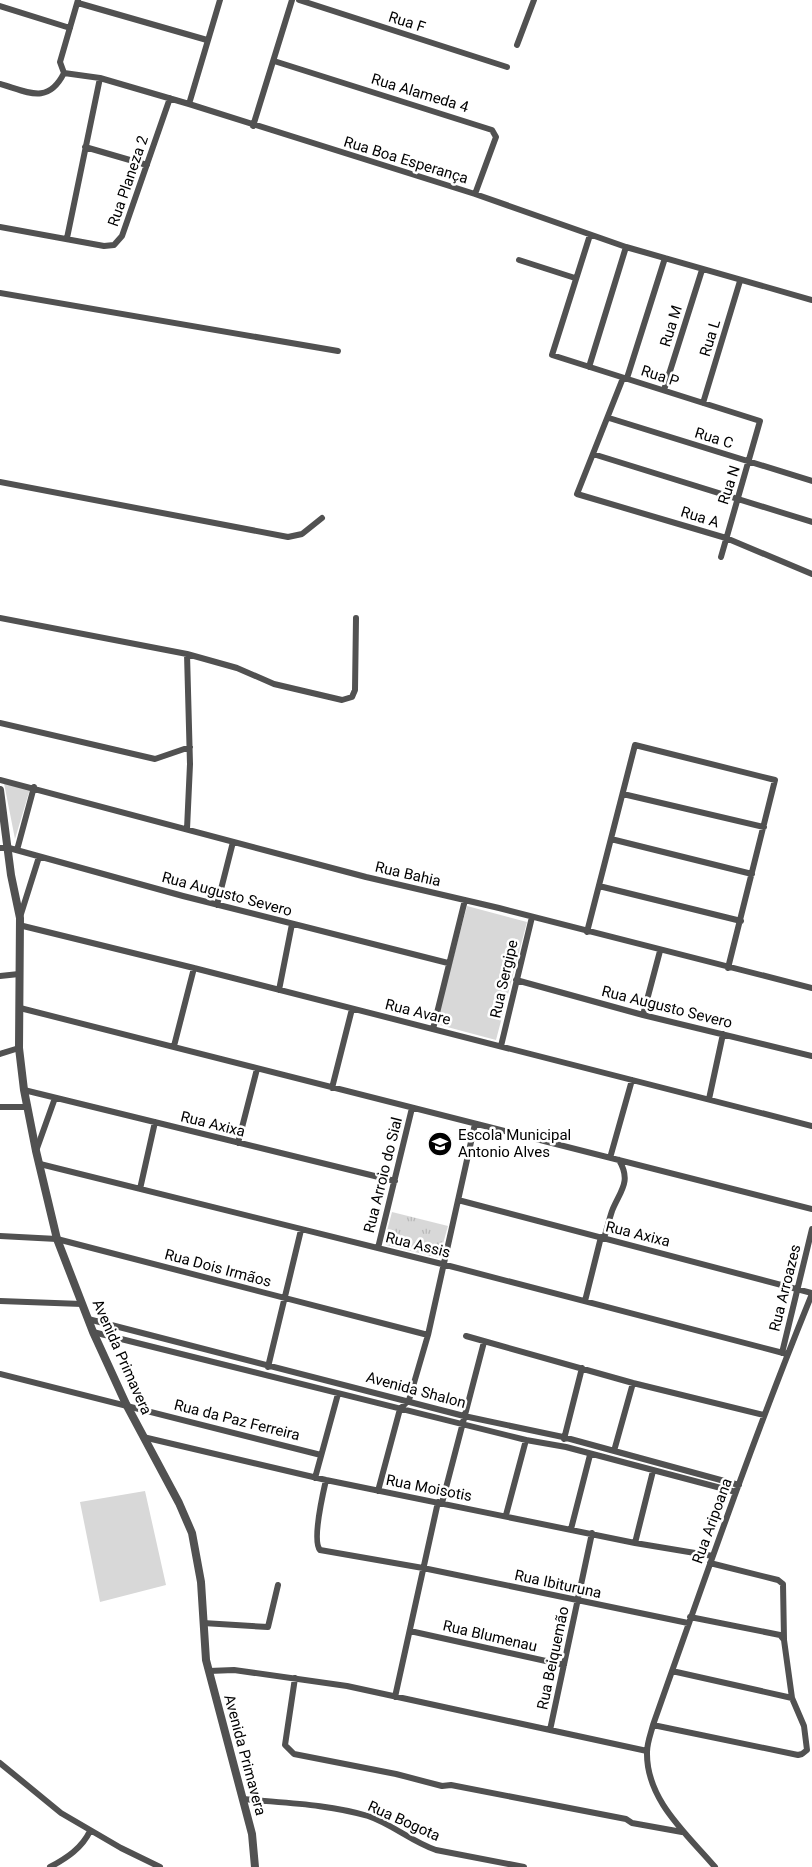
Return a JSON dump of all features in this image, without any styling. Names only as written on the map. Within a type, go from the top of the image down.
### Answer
[{"type":"street","points":[[189,104],[220,0]]},
{"type":"street","points":[[253,126],[292,0]]},
{"type":"street","name":"Rua F","points":[[299,0],[507,67]]},
{"type":"street","points":[[517,45],[534,0]]},
{"type":"street","points":[[0,84],[37,95],[46,94],[58,84],[64,73],[60,62],[78,1],[208,40]]},
{"type":"street","points":[[0,6],[70,28]]},
{"type":"street","name":"Rua Alameda 4","points":[[274,61],[492,130],[496,137],[475,194]]},
{"type":"street","name":"Rua Boa Esperança","points":[[64,73],[100,78],[170,98],[253,126],[475,194],[626,247],[812,300]]},
{"type":"street","points":[[68,238],[100,78]]},
{"type":"street","name":"Rua Planeza 2","points":[[0,227],[104,246],[118,242],[122,236],[170,98]]},
{"type":"street","points":[[85,146],[147,165]]},
{"type":"street","points":[[519,260],[575,278],[590,235]]},
{"type":"street","points":[[589,367],[626,247]]},
{"type":"street","points":[[664,258],[625,378],[593,454],[812,522]]},
{"type":"street","name":"Rua M","points":[[664,390],[702,270]]},
{"type":"street","name":"Rua P","points":[[575,278],[552,355],[760,421]]},
{"type":"street","name":"Rua L","points":[[703,403],[740,281]]},
{"type":"street","points":[[0,293],[338,351]]},
{"type":"street","name":"Rua C","points":[[609,418],[812,481]]},
{"type":"street","name":"Rua N","points":[[720,557],[760,421]]},
{"type":"street","name":"Rua A","points":[[593,454],[577,494],[726,538],[812,574]]},
{"type":"street","points":[[0,482],[288,537],[302,534],[322,518]]},
{"type":"street","points":[[0,618],[187,654],[237,668],[274,684],[334,700],[349,699],[354,694],[356,687],[356,618]]},
{"type":"street","points":[[187,654],[190,747],[187,829]]},
{"type":"street","points":[[0,723],[155,760],[190,747]]},
{"type":"street","points":[[587,932],[636,744],[775,780],[728,968]]},
{"type":"street","name":"Rua Bahia","points":[[0,780],[34,787],[366,877],[465,900],[660,951],[812,988]]},
{"type":"street","points":[[13,849],[34,787]]},
{"type":"street","name":"Avenida Primavera","points":[[0,790],[13,849],[11,875],[19,922],[20,1048],[24,1090],[36,1151],[58,1240],[93,1332],[126,1404],[179,1503],[192,1533],[198,1554],[209,1671],[252,1834],[255,1867]]},
{"type":"street","points":[[623,794],[764,827]]},
{"type":"street","points":[[611,839],[752,874]]},
{"type":"street","points":[[218,904],[234,842]]},
{"type":"street","name":"Rua Augusto Severo","points":[[0,848],[13,849],[292,924],[448,963]]},
{"type":"street","points":[[19,922],[39,857]]},
{"type":"street","points":[[599,886],[741,921]]},
{"type":"street","points":[[433,1029],[465,900]]},
{"type":"street","name":"Rua Sergipe","points":[[501,1046],[532,917]]},
{"type":"street","name":"Rua Avare","points":[[19,922],[812,1126]]},
{"type":"street","points":[[279,990],[292,924]]},
{"type":"street","points":[[643,1015],[660,951]]},
{"type":"street","points":[[174,1046],[194,968]]},
{"type":"street","points":[[0,976],[19,974]]},
{"type":"street","name":"Rua Augusto Severo","points":[[516,980],[643,1015],[812,1056]]},
{"type":"street","points":[[20,1008],[812,1209]]},
{"type":"street","points":[[332,1088],[352,1009]]},
{"type":"street","points":[[709,1099],[723,1034]]},
{"type":"street","points":[[0,1054],[20,1048]]},
{"type":"street","points":[[238,1143],[256,1069]]},
{"type":"street","points":[[610,1158],[632,1080]]},
{"type":"street","name":"Rua Axixa","points":[[24,1090],[395,1181]]},
{"type":"street","points":[[36,1151],[55,1098]]},
{"type":"street","points":[[0,1107],[27,1107]]},
{"type":"street","name":"Rua Arroio do Sial","points":[[378,1248],[412,1108]]},
{"type":"street","points":[[140,1189],[154,1122]]},
{"type":"street","points":[[378,1491],[400,1409],[408,1400],[428,1335],[442,1264],[475,1124]]},
{"type":"street","points":[[584,1301],[611,1213],[625,1182],[625,1172],[619,1160]]},
{"type":"street","name":"Rua Assis","points":[[40,1164],[442,1264],[785,1353]]},
{"type":"street","name":"Rua Axixa","points":[[458,1200],[796,1288],[812,1294]]},
{"type":"street","name":"Rua Arroazes","points":[[785,1353],[796,1288],[812,1229]]},
{"type":"street","points":[[266,1374],[301,1230]]},
{"type":"street","name":"Rua Dois Irmãos","points":[[0,1236],[58,1240],[428,1335]]},
{"type":"street","name":"Rua Aripoana","points":[[715,1867],[682,1832],[661,1800],[647,1750],[652,1725],[785,1353],[812,1294]]},
{"type":"street","points":[[0,1300],[82,1304]]},
{"type":"street","name":"Avenida Shalon","points":[[88,1319],[408,1400],[464,1416],[563,1437],[737,1488]]},
{"type":"street","name":"Avenida Shalon","points":[[93,1332],[493,1432],[566,1447],[653,1471],[737,1488]]},
{"type":"street","points":[[466,1336],[633,1383],[764,1415]]},
{"type":"street","points":[[396,1697],[423,1568],[484,1342]]},
{"type":"street","points":[[566,1447],[563,1437],[582,1368]]},
{"type":"street","points":[[288,1380],[290,1371]]},
{"type":"street","name":"Rua da Paz Ferreira","points":[[0,1374],[126,1404],[321,1455]]},
{"type":"street","points":[[614,1451],[633,1383]]},
{"type":"street","points":[[315,1478],[338,1394]]},
{"type":"street","points":[[493,1432],[496,1423]]},
{"type":"street","name":"Rua Moisotis","points":[[143,1437],[315,1478],[712,1556]]},
{"type":"street","points":[[506,1515],[526,1440]]},
{"type":"street","points":[[571,1529],[594,1456],[600,1448]]},
{"type":"street","points":[[642,1468],[645,1460]]},
{"type":"street","points":[[635,1542],[653,1471]]},
{"type":"street","name":"Rua Ibituruna","points":[[326,1480],[320,1503],[317,1541],[319,1549],[423,1568],[578,1601],[777,1633],[784,1640]]},
{"type":"street","name":"Rua Beiquemão","points":[[550,1730],[592,1533]]},
{"type":"street","points":[[652,1725],[802,1754],[807,1750],[808,1743],[804,1726],[792,1698],[784,1640],[783,1584],[778,1580],[710,1563]]},
{"type":"street","points":[[203,1623],[268,1627],[278,1585]]},
{"type":"street","name":"Rua Blumenau","points":[[410,1631],[564,1666]]},
{"type":"street","points":[[209,1671],[234,1670],[347,1686],[647,1750]]},
{"type":"street","points":[[672,1671],[792,1698]]},
{"type":"street","points":[[295,1678],[285,1742],[286,1749],[294,1754],[396,1774],[442,1786],[451,1785],[626,1819],[632,1823],[682,1832]]},
{"type":"street","points":[[0,1763],[61,1813],[90,1831],[160,1867]]},
{"type":"street","name":"Rua Bogota","points":[[243,1799],[314,1806],[366,1816],[379,1820],[422,1845],[436,1850],[524,1867]]},
{"type":"street","points":[[50,1867],[74,1852],[86,1840],[90,1831]]},
{"type":"street","points":[[140,1867],[144,1859]]},
{"type":"green space","points":[[4,783],[30,789],[15,839]]},
{"type":"green space","points":[[467,906],[527,922],[496,1040],[436,1024]]},
{"type":"green space","points":[[392,1212],[448,1226],[439,1258],[386,1245],[384,1242]]},
{"type":"green space","points":[[145,1491],[166,1585],[100,1602],[80,1502]]},
{"type":"place","name":"Escola Municipal Antonio Alves","points":[[440,1144]]}]
